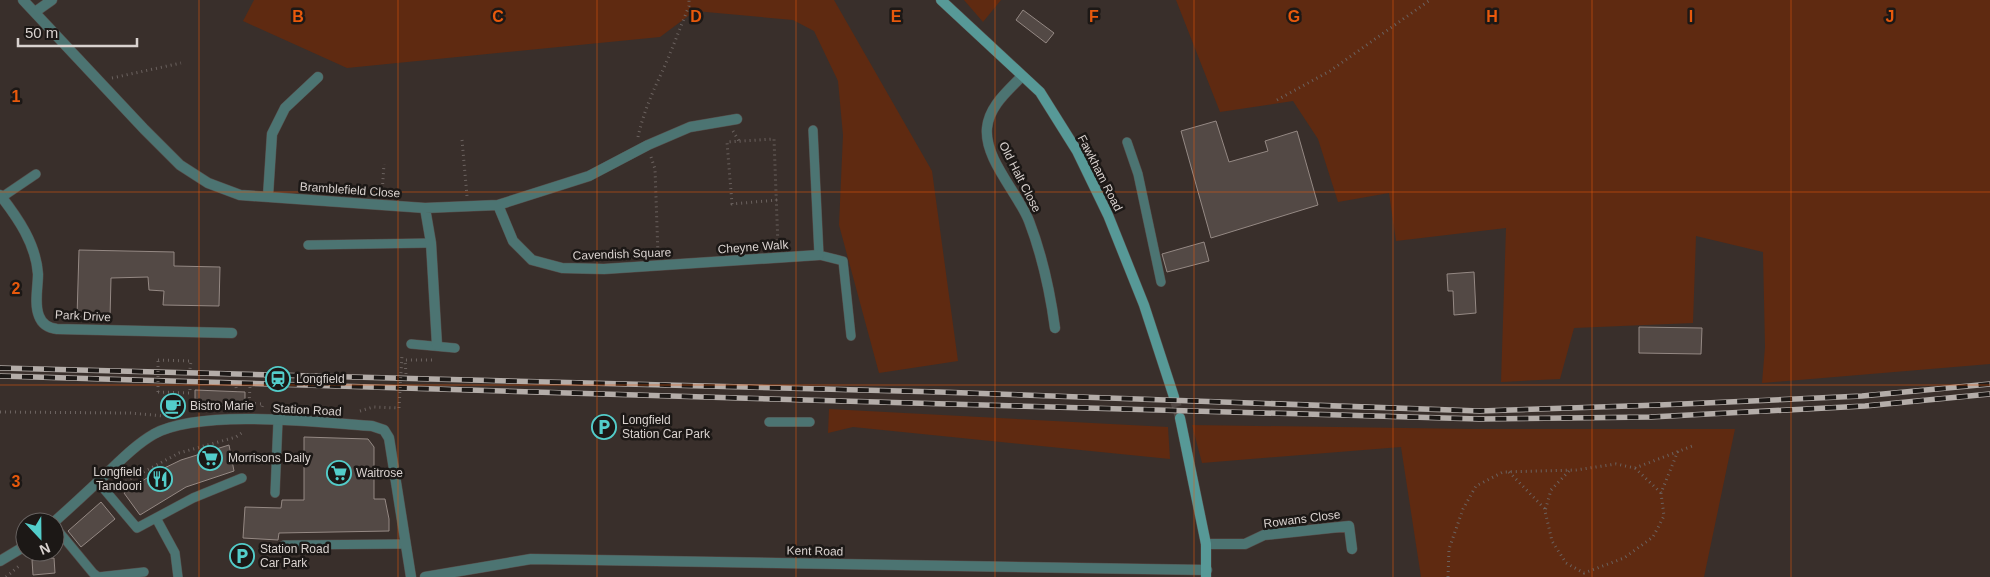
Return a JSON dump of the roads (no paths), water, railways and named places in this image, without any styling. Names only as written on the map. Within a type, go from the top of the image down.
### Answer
[{"type":"street","name":"Bramblefield Close","points":[[23,0],[180,165],[208,183],[240,195],[425,208],[498,205],[589,176],[648,145],[690,127],[737,119]]},
{"type":"street","points":[[35,12],[52,0]]},
{"type":"street","name":"Fawkham Road","points":[[941,0],[1040,92],[1077,150],[1108,215],[1144,304],[1174,397]]},
{"type":"street","name":"Old Halt Close","points":[[1022,76],[990,113],[987,129],[989,145],[997,164],[1029,220],[1050,288],[1055,328]]},
{"type":"street","points":[[268,196],[272,134],[284,108],[318,77]]},
{"type":"street","name":"Park Drive","points":[[1,196],[21,225],[34,253],[38,276],[37,310],[40,318],[46,325],[57,329],[232,333]]},
{"type":"street","name":"Cavendish Square","points":[[498,205],[514,241],[532,260],[562,268],[604,269],[689,264]]},
{"type":"street","points":[[425,208],[431,243],[437,345]]},
{"type":"street","name":"Cheyne Walk","points":[[689,264],[819,255]]},
{"type":"street","points":[[1180,418],[1206,544],[1206,573]]},
{"type":"street","name":"Station Road","points":[[65,512],[131,450],[167,428],[182,424],[216,420],[372,426],[387,433],[411,577]]},
{"type":"street","name":"Rowans Close","points":[[1206,544],[1245,544],[1264,535],[1349,526],[1352,549]]},
{"type":"street","points":[[0,561],[15,552]]},
{"type":"street","name":"Kent Road","points":[[425,577],[531,559],[1206,573]]},
{"type":"lane","points":[[813,130],[819,255],[843,261],[852,336]]},
{"type":"lane","points":[[1127,142],[1138,174],[1161,282]]},
{"type":"lane","points":[[1,196],[36,174]]},
{"type":"lane","points":[[308,244],[431,243]]},
{"type":"lane","points":[[411,344],[455,348]]},
{"type":"lane","points":[[275,493],[278,421]]},
{"type":"lane","points":[[770,422],[810,422]]},
{"type":"lane","points":[[98,482],[137,528],[193,498],[242,478]]},
{"type":"lane","points":[[156,518],[175,553],[178,577]]},
{"type":"lane","points":[[65,539],[98,577],[144,572]]},
{"type":"lane","points":[[284,545],[405,544]]},
{"type":"tunnel","points":[[1174,397],[1180,418]]},
{"type":"railway","points":[[0,368],[939,392],[1480,411],[1862,396],[1990,384]]},
{"type":"railway","points":[[0,376],[1479,419],[1651,417],[1865,406],[1990,394]]},
{"type":"place","name":"Longfield","points":[[278,379]]},
{"type":"place","name":"Bistro Marie","points":[[173,406]]},
{"type":"place","name":"Longfield Station Car Park","points":[[604,427]]},
{"type":"place","name":"Morrisons Daily","points":[[210,458]]},
{"type":"place","name":"Waitrose","points":[[339,473]]},
{"type":"place","name":"Longfield Tandoori","points":[[160,479]]},
{"type":"place","name":"Station Road Car Park","points":[[242,556]]}]
